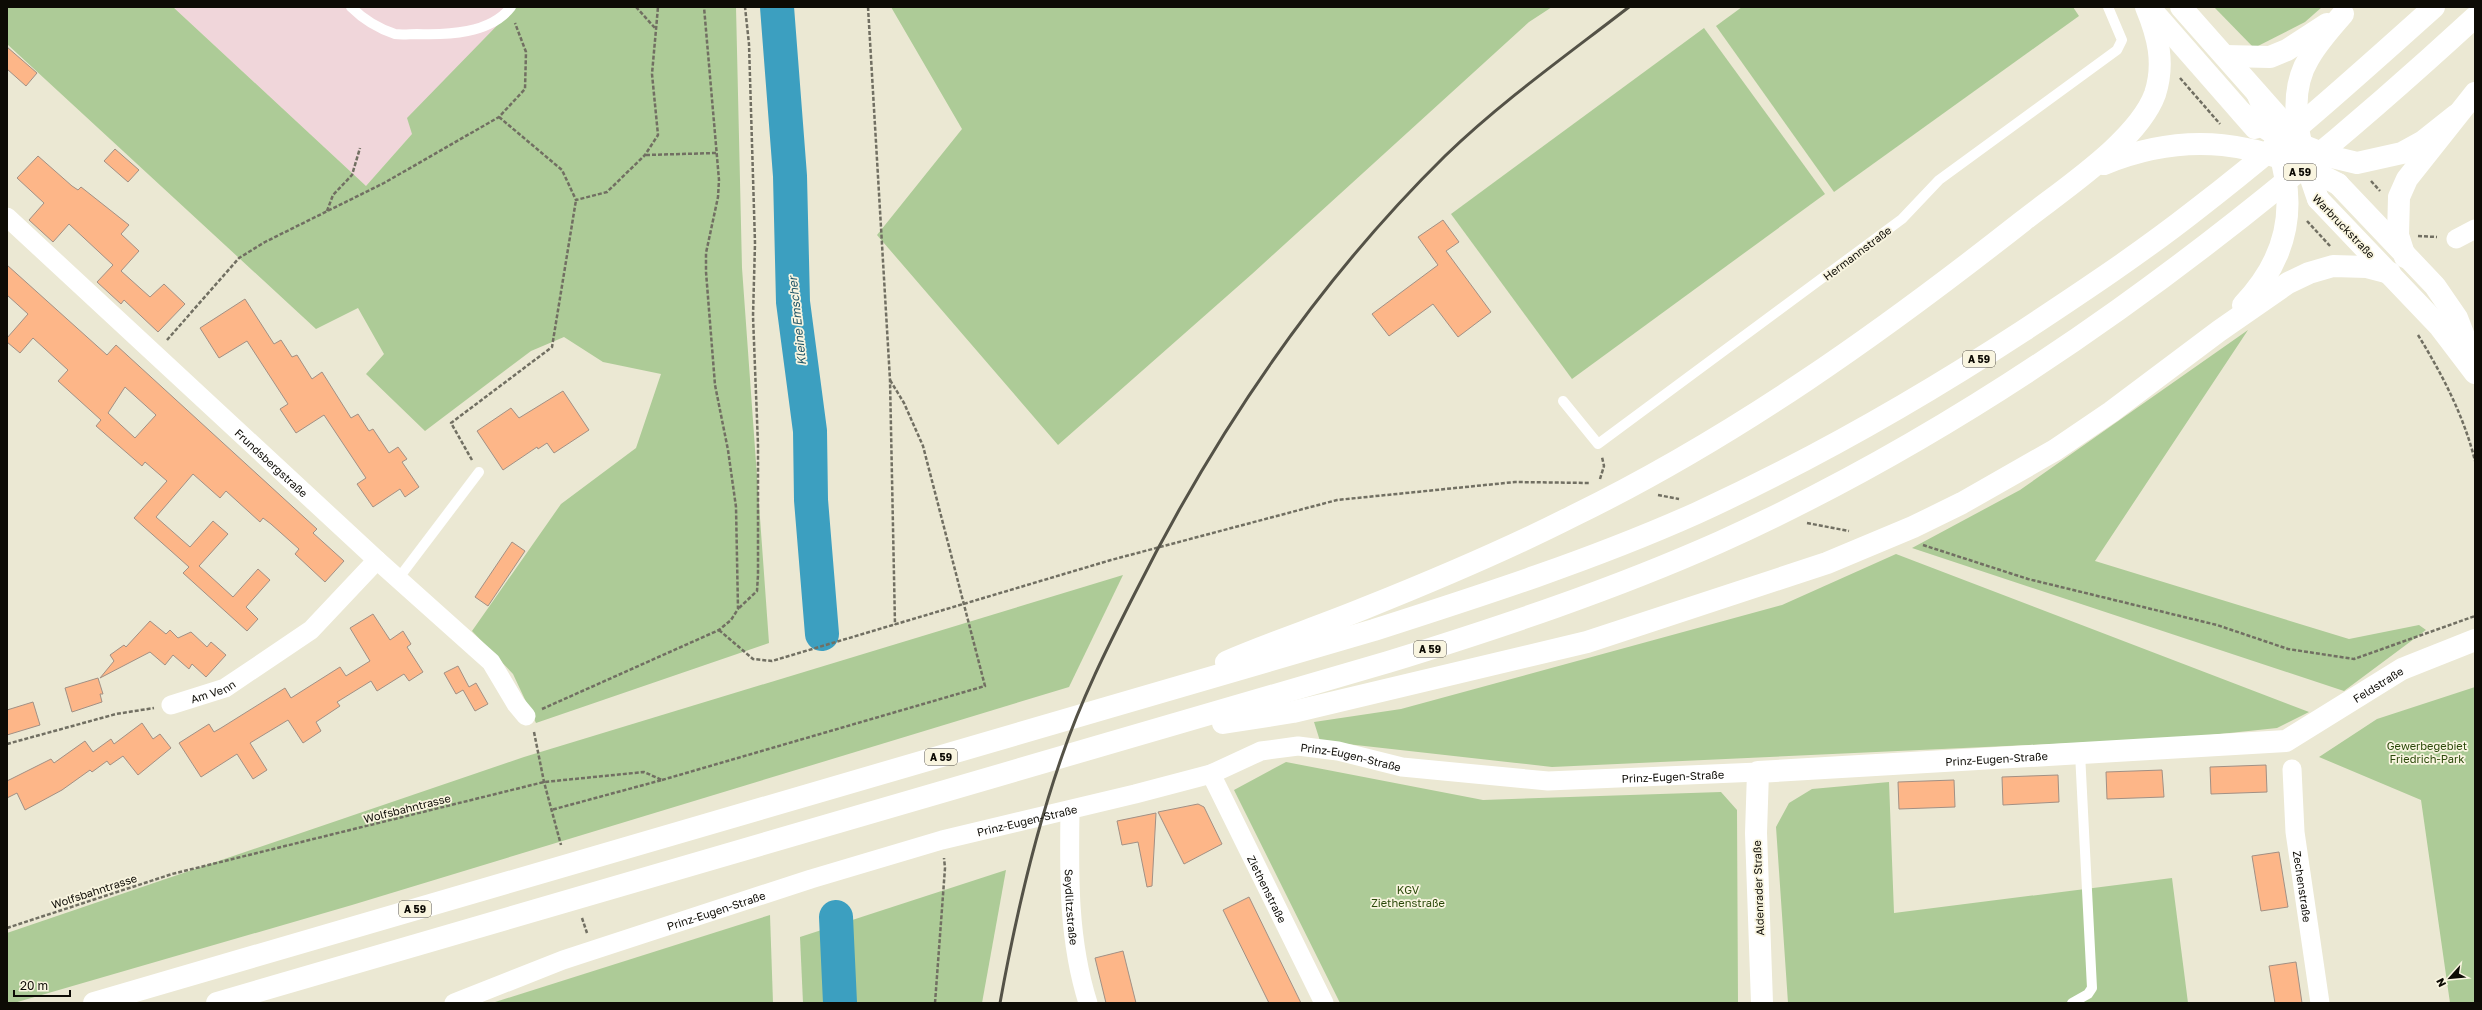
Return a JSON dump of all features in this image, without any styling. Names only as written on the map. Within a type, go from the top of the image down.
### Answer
[{"type":"main road","points":[[1145,696],[1272,642],[1364,609],[1572,517],[1664,467],[1745,420],[1911,307],[2086,171],[2128,134],[2141,120],[2154,96],[2160,76],[2160,55],[2155,30],[2146,7]]},
{"type":"main road","name":"Warbruckstraße","points":[[2150,7],[2242,114],[2284,159],[2318,199],[2440,327],[2475,373]]},
{"type":"main road","name":"Warbruckstraße","points":[[2181,7],[2338,184],[2405,257],[2434,286],[2457,318],[2475,364]]},
{"type":"main road","name":"A 59","points":[[94,1003],[1145,696],[1275,660],[1489,593],[1656,530],[1751,487],[1883,418],[1972,364],[2085,290],[2194,211],[2277,145],[2358,76],[2434,7]]},
{"type":"main road","points":[[2226,56],[2270,57],[2287,50],[2347,11]]},
{"type":"main road","points":[[2318,199],[2307,167],[2301,143],[2296,96],[2308,59],[2347,11]]},
{"type":"main road","name":"A 59","points":[[217,1003],[1131,738],[1502,627],[1597,592],[1722,540],[1807,500],[1899,450],[1989,396],[2107,319],[2217,238],[2382,103],[2475,17]]},
{"type":"main road","points":[[2219,331],[2252,296],[2271,270],[2281,246],[2288,218],[2284,159],[2276,135],[2257,93]]},
{"type":"main road","points":[[2405,257],[2398,235],[2399,197],[2407,178],[2475,93]]},
{"type":"main road","points":[[2242,114],[2276,135],[2301,143],[2332,156],[2357,163],[2373,161],[2402,153],[2422,142],[2456,115]]},
{"type":"main road","points":[[2086,171],[2124,156],[2173,144],[2205,142],[2239,147],[2284,159],[2307,167],[2338,184]]},
{"type":"main road","points":[[1131,738],[1293,712],[1579,644],[1819,566],[1913,526],[1962,503],[2055,450],[2288,283],[2309,273],[2333,266],[2349,265],[2390,273]]},
{"type":"main road","name":"Feldstraße","points":[[2286,741],[2402,669],[2475,640]]},
{"type":"main road","name":"Prinz-Eugen-Straße","points":[[1758,772],[2286,741]]},
{"type":"main road","name":"Aldenrader Straße","points":[[1758,772],[1756,833],[1762,1003]]},
{"type":"street","name":"Frundsbergstraße","points":[[7,217],[377,560],[491,662],[516,704],[526,716]]},
{"type":"street","points":[[2456,239],[2475,229]]},
{"type":"street","name":"Am Venn","points":[[171,705],[225,688],[310,630],[377,560]]},
{"type":"street","name":"Prinz-Eugen-Straße","points":[[454,1003],[571,958],[811,879],[942,840],[1070,810],[1211,774],[1261,751],[1298,746],[1338,751],[1402,767],[1548,781],[1758,772]]},
{"type":"street","name":"Zechenstraße","points":[[2292,768],[2295,832],[2320,1003]]},
{"type":"street","name":"Ziethenstraße","points":[[1211,774],[1324,1003]]},
{"type":"street","name":"Seydlitzstraße","points":[[1070,810],[1071,920],[1073,942],[1088,1003]]},
{"type":"lane","points":[[351,7],[366,21],[396,34],[444,35],[475,29],[495,20],[510,8]]},
{"type":"lane","name":"Hermannstraße","points":[[1598,444],[1902,219],[1939,180],[2118,50],[2122,40],[2108,7]]},
{"type":"lane","points":[[1563,401],[1598,444]]},
{"type":"lane","points":[[398,579],[479,472]]},
{"type":"lane","points":[[2072,1003],[2088,994],[2092,988],[2080,753]]},
{"type":"path","points":[[636,7],[655,28]]},
{"type":"path","points":[[576,200],[607,192],[645,155],[658,135],[652,74],[658,7]]},
{"type":"path","points":[[704,7],[716,153],[720,180],[718,198],[706,253],[706,272],[715,385],[728,450],[736,507],[740,587],[738,608]]},
{"type":"path","points":[[556,827],[544,782],[534,730],[526,716],[719,630],[731,620],[738,608],[757,591],[758,445],[753,316],[755,243],[749,44],[745,7]]},
{"type":"path","points":[[868,7],[890,380],[895,625]]},
{"type":"path","points":[[155,354],[239,258],[265,242],[384,183],[499,117],[525,89],[526,52],[510,8]]},
{"type":"path","points":[[479,472],[451,423],[552,347],[576,200],[562,170],[499,117]]},
{"type":"path","points":[[327,211],[333,195],[352,175],[360,148]]},
{"type":"path","points":[[645,155],[716,153]]},
{"type":"path","points":[[2414,329],[2443,375],[2470,442],[2475,461]]},
{"type":"path","points":[[551,810],[662,780],[985,686],[923,446],[904,403],[890,380]]},
{"type":"path","points":[[1598,444],[1604,466],[1599,484]]},
{"type":"path","points":[[7,744],[116,714],[171,705]]},
{"type":"path","name":"Wolfsbahntrasse","points":[[7,928],[172,874],[544,782],[644,772],[662,780]]},
{"type":"path","points":[[935,1003],[945,868],[942,840]]},
{"type":"shaded area","points":[[173,7],[515,7],[412,134],[366,186]]},
{"type":"green space","points":[[7,7],[173,7],[366,186],[412,134],[407,118],[515,7],[736,7],[742,268],[769,643],[536,723],[513,674],[472,631],[561,504],[636,448],[661,374],[603,362],[564,337],[531,351],[425,431],[366,374],[384,354],[358,308],[316,329],[7,44]]},
{"type":"green space","points":[[891,7],[1552,7],[1529,22],[1252,274],[1058,445],[877,235],[962,129]]},
{"type":"green space","points":[[1742,7],[2073,7],[2079,16],[1834,192],[1716,26]]},
{"type":"green space","points":[[2214,7],[2322,7],[2305,22],[2254,48]]},
{"type":"green space","points":[[1704,28],[1825,194],[1572,379],[1451,214]]},
{"type":"green space","points":[[2248,330],[2095,561],[2349,639],[2419,625],[2426,630],[2344,691],[1912,548],[2020,490]]},
{"type":"green space","points":[[1896,554],[2309,712],[2277,728],[2182,738],[1552,767],[1320,741],[1314,722],[1401,709],[1782,605]]},
{"type":"green space","points":[[1123,575],[1069,687],[352,905],[14,1003],[7,1003],[7,933],[524,757]]},
{"type":"green space","name":"Gewerbegebiet Friedrich-Park","points":[[2475,687],[2475,1003],[2450,1003],[2421,800],[2319,757],[2377,719]]},
{"type":"green space","name":"KGV Ziethenstraße","points":[[1286,762],[1483,800],[1721,792],[1737,810],[1738,1003],[1340,1003],[1234,790]]},
{"type":"green space","points":[[1889,782],[1894,913],[2172,878],[2188,1003],[1788,1003],[1776,827],[1789,803],[1812,789]]},
{"type":"green space","points":[[1006,870],[982,1003],[803,1003],[800,937]]},
{"type":"green space","points":[[770,915],[773,1003],[492,1003]]},
{"type":"building","points":[[7,47],[37,73],[26,86],[7,69]]},
{"type":"building","points":[[115,149],[139,170],[128,182],[104,161]]},
{"type":"building","points":[[38,156],[72,186],[78,190],[81,187],[129,225],[121,234],[139,251],[121,271],[150,297],[164,284],[185,304],[158,332],[124,300],[121,304],[97,282],[113,265],[69,224],[53,242],[29,220],[44,203],[17,178]]},
{"type":"building","points":[[1443,220],[1459,242],[1446,251],[1491,312],[1458,337],[1433,304],[1389,336],[1372,314],[1438,265],[1418,237]]},
{"type":"building","points":[[7,265],[107,355],[116,345],[317,529],[313,533],[344,561],[325,582],[295,554],[299,549],[271,524],[263,518],[260,522],[226,491],[220,498],[193,474],[156,517],[190,547],[213,521],[228,534],[199,566],[233,597],[258,569],[270,580],[246,607],[258,619],[247,631],[183,573],[189,567],[134,518],[167,481],[145,462],[142,466],[96,426],[101,420],[58,381],[68,370],[33,338],[20,353],[7,342],[7,338],[28,314],[7,295]],"holes":[[[125,387],[156,415],[135,438],[108,413]]]},
{"type":"building","points":[[245,299],[274,344],[281,340],[292,357],[297,355],[312,379],[322,372],[351,418],[358,414],[369,431],[373,429],[389,453],[398,447],[407,459],[402,462],[419,487],[405,497],[400,489],[373,507],[357,484],[366,478],[324,415],[296,433],[280,409],[288,404],[247,341],[219,358],[200,328]]},
{"type":"building","points":[[563,391],[589,430],[554,453],[547,443],[538,449],[537,447],[503,470],[477,431],[511,408],[519,418]]},
{"type":"building","points":[[512,542],[525,551],[488,606],[475,597]]},
{"type":"building","points":[[373,614],[390,640],[403,631],[411,644],[407,647],[423,672],[409,681],[404,674],[377,691],[371,681],[337,702],[340,706],[316,722],[321,731],[303,743],[288,720],[250,743],[267,770],[253,779],[237,754],[201,777],[179,743],[209,724],[214,732],[285,688],[291,698],[340,667],[346,676],[370,661],[350,628]]},
{"type":"building","points":[[150,621],[166,634],[170,630],[178,638],[191,632],[207,647],[211,642],[226,655],[206,677],[192,664],[189,669],[173,655],[165,665],[150,652],[100,678],[114,661],[110,655],[124,645],[126,647]]},
{"type":"building","points":[[458,666],[469,687],[476,683],[488,704],[475,711],[463,690],[456,694],[444,673]]},
{"type":"building","points":[[98,678],[103,694],[100,694],[102,702],[72,712],[65,688]]},
{"type":"building","points":[[33,702],[40,725],[7,735],[7,710]]},
{"type":"building","points":[[142,723],[153,739],[160,734],[171,748],[138,775],[123,756],[110,765],[107,761],[92,772],[90,770],[62,790],[25,810],[17,793],[7,798],[7,781],[51,759],[54,763],[85,741],[93,752],[111,739],[114,744]]},
{"type":"building","points":[[2266,765],[2267,792],[2211,794],[2210,767]]},
{"type":"building","points":[[2162,770],[2164,797],[2107,799],[2106,772]]},
{"type":"building","points":[[2058,775],[2059,802],[2003,805],[2002,777]]},
{"type":"building","points":[[1954,780],[1955,807],[1899,809],[1898,782]]},
{"type":"building","points":[[1198,804],[1204,807],[1222,844],[1184,864],[1158,812]]},
{"type":"building","points":[[1156,813],[1152,886],[1147,887],[1138,842],[1122,845],[1117,821]]},
{"type":"building","points":[[2279,852],[2288,907],[2261,911],[2252,856]]},
{"type":"building","points":[[1249,897],[1301,1003],[1269,1003],[1223,910]]},
{"type":"building","points":[[1123,951],[1136,1003],[1106,1003],[1095,958]]},
{"type":"building","points":[[2296,962],[2302,1003],[2275,1003],[2269,966]]},
{"type":"waterway","name":"Kleine Emscher","points":[[777,7],[790,176],[793,302],[810,431],[811,500],[822,634]]},
{"type":"waterway","name":"Kleine Emscher","points":[[836,917],[840,1003]]},
{"type":"railway","points":[[1000,1003],[1026,878],[1052,786],[1069,735],[1095,674],[1165,535],[1234,418],[1311,308],[1353,255],[1445,156],[1489,116],[1629,7]]}]
